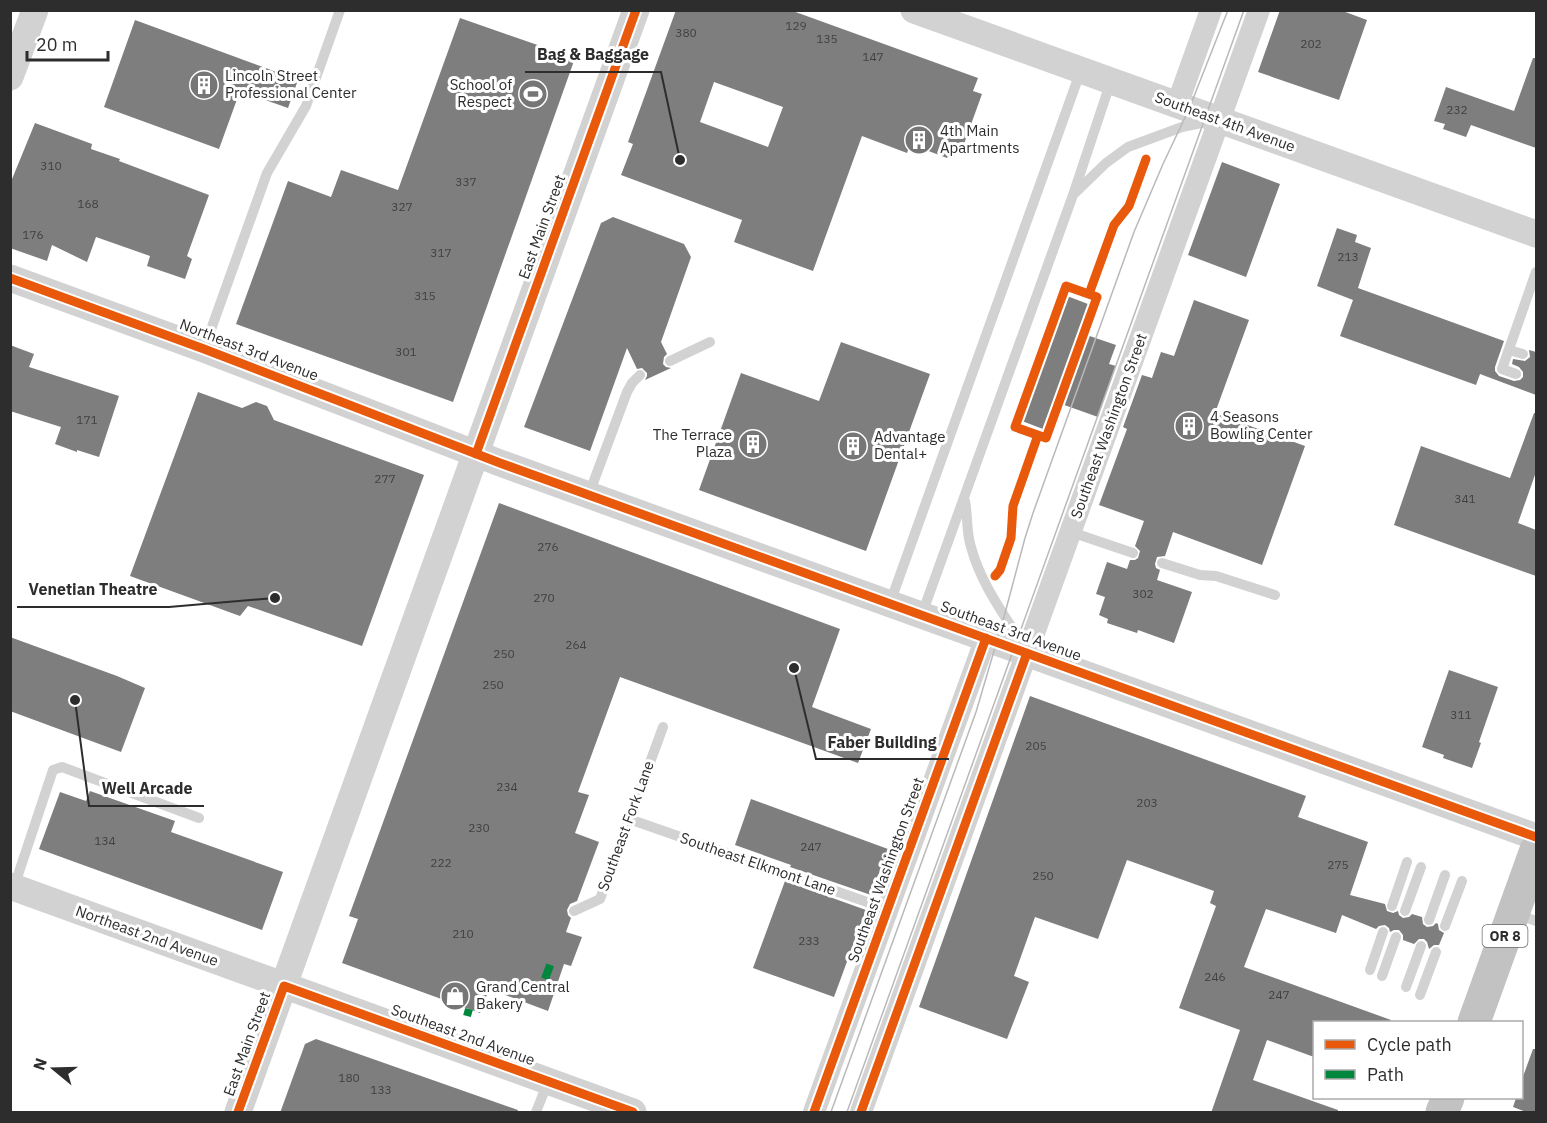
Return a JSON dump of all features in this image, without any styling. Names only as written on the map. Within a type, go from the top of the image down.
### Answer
[{"type":"highway","name":"OR 8","points":[[1475,1021],[1525,917],[1536,850]]},
{"type":"highway","points":[[1442,1113],[1448,1099]]},
{"type":"street","points":[[10,77],[35,10]]},
{"type":"street","name":"East Main Street","points":[[238,1113],[636,10]]},
{"type":"street","name":"Southeast 4th Avenue","points":[[915,10],[1536,234]]},
{"type":"street","points":[[1177,105],[1211,10]]},
{"type":"street","name":"Southeast Washington Street","points":[[861,1113],[1259,10]]},
{"type":"street","name":"Northeast 3rd Avenue","points":[[10,278],[204,349],[476,454]]},
{"type":"street","name":"Southeast 3rd Avenue","points":[[476,454],[1536,837]]},
{"type":"street","name":"Southeast Washington Street","points":[[814,1113],[986,638]]},
{"type":"street","name":"Northeast 2nd Avenue","points":[[12,887],[284,986]]},
{"type":"street","name":"Southeast 2nd Avenue","points":[[284,986],[633,1113]]},
{"type":"lane","points":[[204,349],[267,173],[306,106],[340,10]]},
{"type":"lane","points":[[890,603],[1081,70]]},
{"type":"lane","points":[[921,615],[1073,195],[1111,81]]},
{"type":"lane","points":[[1073,195],[1106,163],[1128,147],[1182,127],[1220,120]]},
{"type":"lane","points":[[1516,374],[1502,369],[1525,305],[1534,288],[1536,272]]},
{"type":"lane","points":[[1525,305],[1536,309]]},
{"type":"lane","points":[[670,361],[710,342]]},
{"type":"lane","points":[[1509,350],[1523,354]]},
{"type":"lane","points":[[589,495],[627,392],[640,375]]},
{"type":"lane","points":[[964,498],[970,545],[981,577],[1027,653]]},
{"type":"lane","points":[[1071,532],[1133,553]]},
{"type":"lane","points":[[1162,563],[1200,575],[1216,576],[1275,595]]},
{"type":"lane","name":"Southeast Fork Lane","points":[[574,911],[600,899],[663,727]]},
{"type":"lane","points":[[12,887],[53,770],[62,768],[199,818]]},
{"type":"lane","name":"Southeast Elkmont Lane","points":[[629,819],[887,909]]},
{"type":"lane","points":[[1392,906],[1407,862]]},
{"type":"lane","points":[[1405,911],[1421,867]]},
{"type":"lane","points":[[1430,920],[1445,875]]},
{"type":"lane","points":[[1445,926],[1462,881]]},
{"type":"lane","points":[[1370,970],[1383,932]]},
{"type":"lane","points":[[1382,976],[1396,937]]},
{"type":"lane","points":[[1406,987],[1421,946]]},
{"type":"lane","points":[[1420,995],[1436,952]]},
{"type":"lane","points":[[536,1113],[548,1082]]},
{"type":"building","name":"4th Main Apartments","points":[[676,10],[790,10],[978,78],[973,91],[982,94],[960,155],[950,151],[947,158],[910,144],[907,153],[862,136],[813,271],[734,242],[742,220],[621,175],[633,144],[628,142]],"holes":[[[714,82],[783,107],[768,147],[700,122]]]},
{"type":"building","points":[[1280,10],[1340,10],[1367,20],[1339,100],[1258,72]]},
{"type":"building","points":[[460,18],[575,58],[453,402],[236,324],[288,181],[331,197],[341,170],[398,190]]},
{"type":"building","name":"Lincoln Street Professional Center","points":[[135,20],[298,80],[288,108],[240,91],[219,149],[104,107]]},
{"type":"building","points":[[1533,58],[1536,58],[1536,148],[1471,125],[1466,137],[1443,129],[1445,124],[1434,121],[1446,87],[1514,111]]},
{"type":"building","points":[[35,123],[92,144],[91,149],[120,159],[119,161],[209,195],[187,256],[192,259],[185,279],[147,266],[150,256],[96,237],[87,262],[52,245],[47,261],[10,248],[10,184]]},
{"type":"building","points":[[1222,162],[1280,184],[1246,277],[1188,255]]},
{"type":"building","points":[[613,217],[684,244],[691,257],[661,342],[667,354],[663,364],[671,368],[645,380],[647,373],[642,368],[637,369],[627,348],[590,451],[524,427],[601,223]]},
{"type":"building","points":[[1337,228],[1357,235],[1355,242],[1371,248],[1358,288],[1504,341],[1495,367],[1499,376],[1514,381],[1520,380],[1523,372],[1512,364],[1513,359],[1525,361],[1530,357],[1529,350],[1536,352],[1536,395],[1480,374],[1476,385],[1340,336],[1353,300],[1317,286]]},
{"type":"building","points":[[1067,296],[1088,304],[1078,332],[1116,345],[1109,364],[1116,366],[1098,417],[1053,401],[1043,429],[1022,421]]},
{"type":"building","name":"4 Seasons Bowling Center","points":[[1194,300],[1249,320],[1215,413],[1305,446],[1262,565],[1173,532],[1165,556],[1157,557],[1155,564],[1160,570],[1157,580],[1192,592],[1174,643],[1138,630],[1137,633],[1107,623],[1108,619],[1099,615],[1105,597],[1096,594],[1107,562],[1127,569],[1130,560],[1138,558],[1140,551],[1135,546],[1144,521],[1099,505],[1127,429],[1123,427],[1142,375],[1152,378],[1161,352],[1174,356]]},
{"type":"building","name":"Advantage Dental+","points":[[841,342],[930,374],[866,551],[699,490],[741,373],[819,401]]},
{"type":"building","points":[[10,345],[34,354],[29,367],[119,396],[99,457],[55,444],[61,427],[10,411]]},
{"type":"building","points":[[198,392],[242,408],[256,402],[267,406],[274,420],[424,475],[362,646],[248,606],[240,616],[130,576]]},
{"type":"building","points":[[1534,413],[1536,413],[1536,472],[1518,523],[1536,530],[1536,576],[1394,525],[1421,446],[1510,478]]},
{"type":"building","points":[[499,503],[840,629],[812,707],[871,729],[858,763],[620,677],[578,792],[589,795],[575,833],[599,842],[577,901],[570,904],[567,910],[571,918],[566,932],[582,937],[571,966],[564,964],[548,1011],[489,989],[480,1013],[342,963],[358,919],[349,916]]},
{"type":"building","points":[[10,637],[145,688],[121,752],[10,711]]},
{"type":"building","points":[[1449,670],[1498,687],[1472,768],[1443,758],[1444,755],[1422,747]]},
{"type":"building","points":[[1030,696],[1306,796],[1298,817],[1368,842],[1350,895],[1385,904],[1387,911],[1393,913],[1398,911],[1403,918],[1412,914],[1422,917],[1423,924],[1427,927],[1436,923],[1439,930],[1444,933],[1439,945],[1434,945],[1429,949],[1424,939],[1419,939],[1414,944],[1403,940],[1403,935],[1399,930],[1390,932],[1385,925],[1376,929],[1342,915],[1336,933],[1266,909],[1244,967],[1391,1020],[1313,1021],[1313,1057],[1267,1040],[1253,1080],[1338,1110],[1338,1113],[1211,1113],[1240,1030],[1179,1008],[1216,906],[1210,903],[1214,891],[1127,860],[1098,939],[1035,917],[1014,976],[1029,982],[1007,1039],[919,1007]]},
{"type":"building","points":[[90,791],[175,821],[171,832],[283,872],[262,930],[39,849],[60,792],[86,801]]},
{"type":"building","points":[[751,799],[888,849],[871,895],[735,845]]},
{"type":"building","points":[[785,881],[866,910],[834,997],[753,968]]},
{"type":"building","points":[[316,1039],[518,1110],[517,1113],[280,1113],[305,1044]]},
{"type":"building","points":[[1533,1049],[1536,1049],[1536,1113],[1513,1107],[1516,1099],[1523,1099],[1523,1076]]},
{"type":"tram line","points":[[831,1112],[976,712],[1033,513],[1134,232],[1189,109],[1228,10]]},
{"type":"tram line","points":[[847,1112],[1244,10]]},
{"type":"marked path","points":[[545,979],[552,960]]},
{"type":"marked path","points":[[467,1016],[469,1009]]},
{"type":"cycle path","points":[[476,454],[636,10]]},
{"type":"cycle path","points":[[1089,294],[1114,225],[1129,206],[1146,159]]},
{"type":"cycle path","points":[[10,278],[204,349],[500,463],[1536,837]]},
{"type":"cycle path","points":[[1066,286],[1097,297],[1046,438],[1015,427],[1066,286]]},
{"type":"cycle path","points":[[995,576],[1000,570],[1011,538],[1013,506],[1038,435]]},
{"type":"cycle path","points":[[814,1112],[986,638]]},
{"type":"cycle path","points":[[861,1112],[1027,653]]},
{"type":"cycle path","points":[[238,1112],[284,986],[633,1112]]},
{"type":"place","name":"Lincoln Street Professional Center","points":[[204,85]]},
{"type":"place","name":"School of Respect","points":[[533,94]]},
{"type":"place","name":"4th Main Apartments","points":[[919,140]]},
{"type":"place","name":"Bag & Baggage","points":[[680,160]]},
{"type":"place","name":"4 Seasons Bowling Center","points":[[1189,426]]},
{"type":"place","name":"The Terrace Plaza","points":[[753,444]]},
{"type":"place","name":"Advantage Dental+","points":[[853,446]]},
{"type":"place","name":"Venetian Theatre","points":[[275,598]]},
{"type":"place","name":"Faber Building","points":[[794,668]]},
{"type":"place","name":"Well Arcade","points":[[75,700]]},
{"type":"place","name":"Grand Central Bakery","points":[[455,996]]}]
